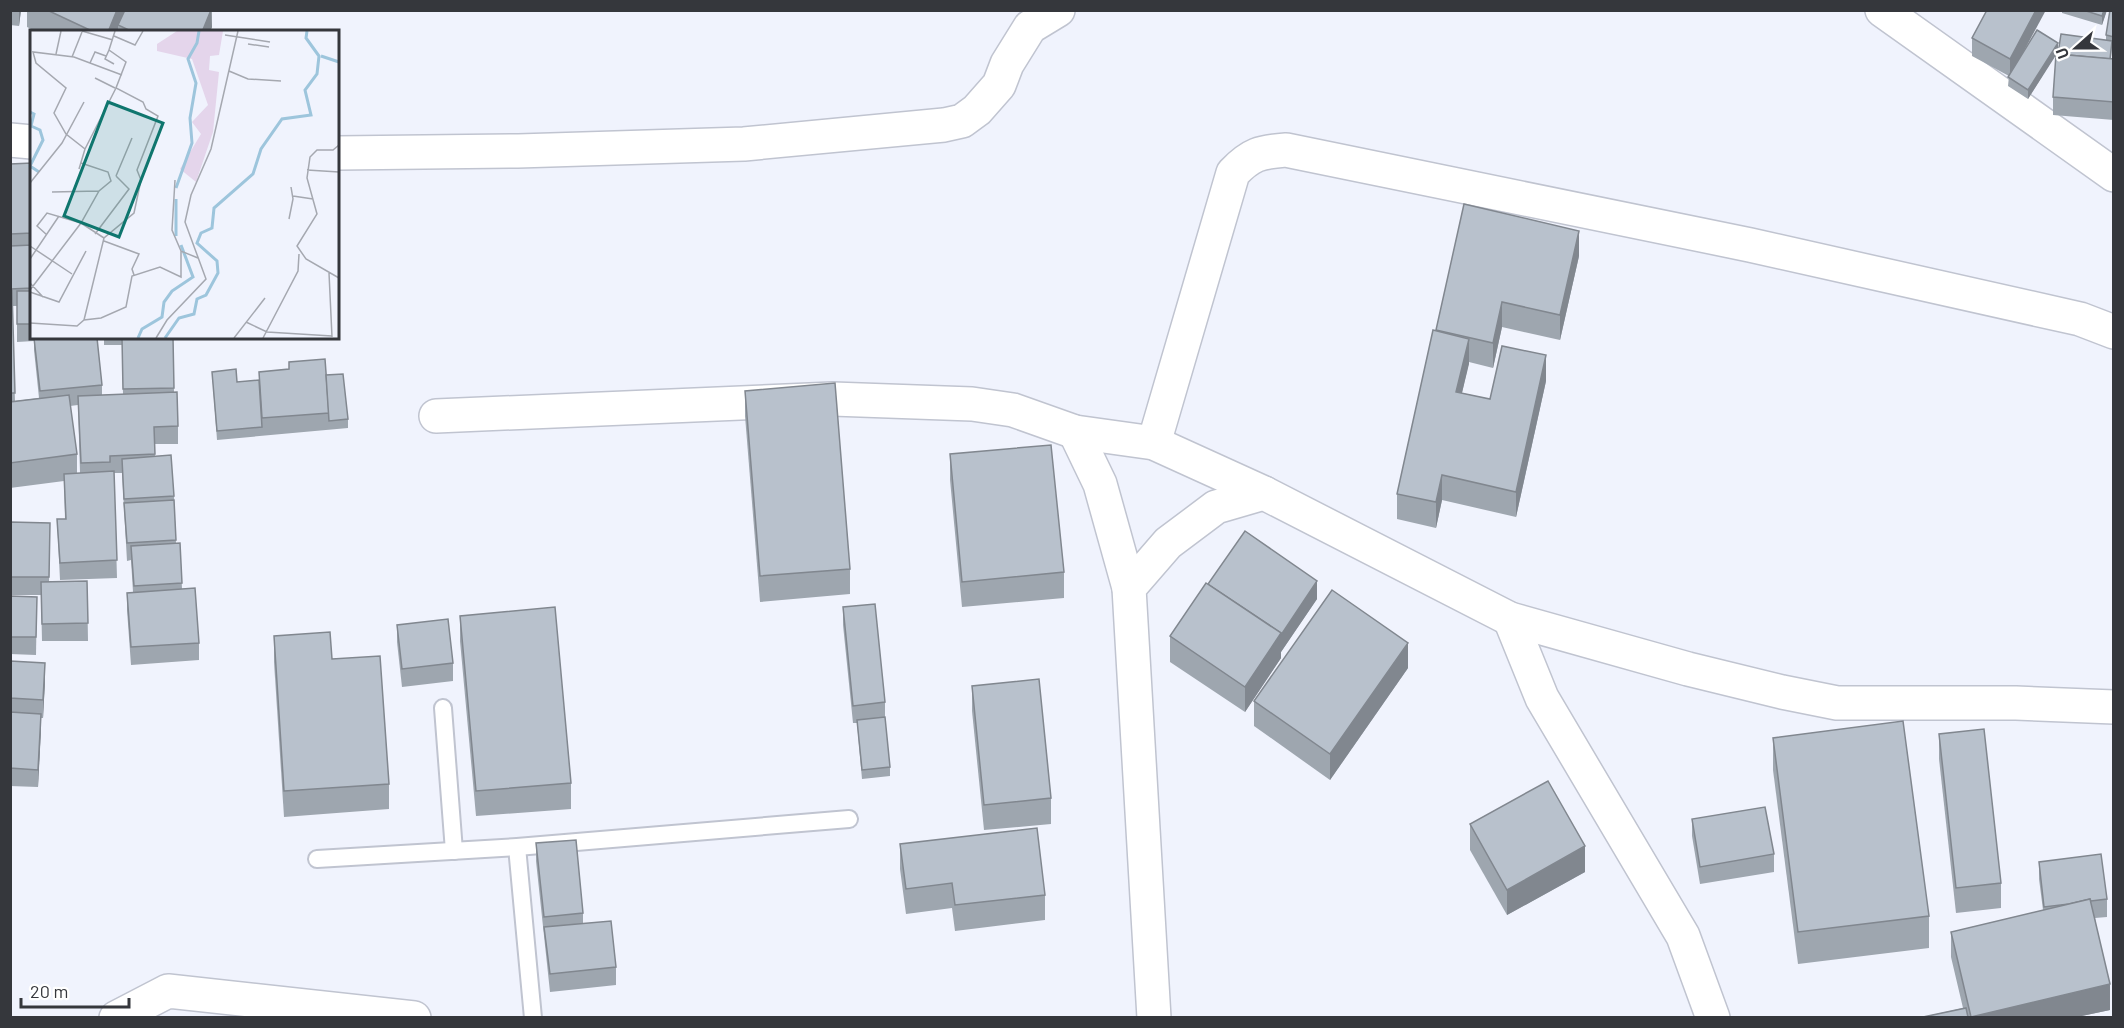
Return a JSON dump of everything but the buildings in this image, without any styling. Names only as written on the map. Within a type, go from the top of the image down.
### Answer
[{"type":"street","points":[[339,153],[518,151],[744,144],[944,125],[962,121],[977,110],[999,85],[1007,64],[1030,27],[1058,10]]},
{"type":"street","points":[[1882,10],[2114,175]]},
{"type":"street","points":[[10,140],[30,142]]},
{"type":"street","points":[[1155,443],[1233,173],[1246,159],[1261,152],[1286,150],[1750,245],[2080,320],[2114,332]]},
{"type":"street","points":[[436,416],[833,399],[972,404],[1013,410],[1076,432],[1155,443],[1264,493],[1510,619],[1688,669],[1837,703],[2114,707]]},
{"type":"street","points":[[1076,432],[1100,484],[1128,588],[1154,1017]]},
{"type":"street","points":[[1128,588],[1168,543],[1216,507],[1264,493]]},
{"type":"street","points":[[1510,619],[1542,698],[1683,936],[1713,1017]]},
{"type":"street","points":[[116,1017],[168,991],[414,1017]]},
{"type":"lane","points":[[443,708],[454,851]]},
{"type":"lane","points":[[317,859],[517,847],[849,819]]},
{"type":"lane","points":[[517,847],[533,1017]]}]
